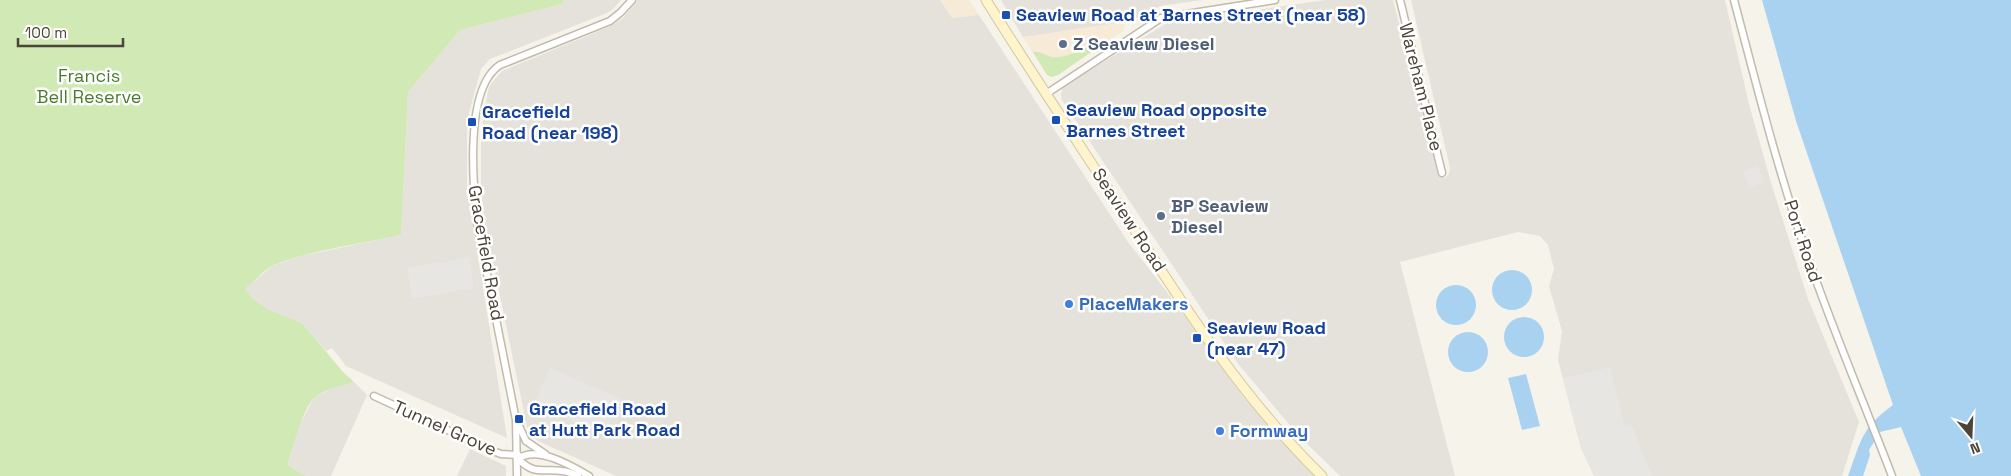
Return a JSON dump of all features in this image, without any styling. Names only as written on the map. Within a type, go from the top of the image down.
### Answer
[{"type":"main road","name":"Seaview Road","points":[[986,0],[1046,94],[1230,371],[1270,421],[1322,476]]},
{"type":"street","name":"Gracefield Road","points":[[517,476],[516,420],[477,223],[474,193],[475,122],[480,99],[486,80],[492,70],[500,65],[610,22],[632,0]]},
{"type":"street","points":[[1046,94],[1161,18],[1275,0]]},
{"type":"street","name":"Wareham Place","points":[[1400,0],[1442,173]]},
{"type":"street","name":"Port Road","points":[[1734,0],[1778,169],[1833,331],[1892,476]]},
{"type":"street","name":"Tunnel Grove","points":[[374,396],[493,451],[518,457]]},
{"type":"street","points":[[516,420],[526,441],[533,448],[589,476]]},
{"type":"street","points":[[518,457],[526,455],[550,457]]},
{"type":"street","points":[[518,457],[531,470],[563,471],[578,476]]},
{"type":"street","points":[[540,476],[554,471]]},
{"type":"shaded area","points":[[564,0],[621,0],[607,13],[490,59],[481,69],[467,120],[467,187],[507,438],[346,366],[332,348],[326,351],[302,323],[269,310],[253,299],[246,290],[247,286],[272,266],[301,256],[401,235],[408,92],[460,30],[562,4]]},
{"type":"shaded area","points":[[638,0],[940,0],[952,18],[979,15],[1128,242],[1242,395],[1288,448],[1317,476],[616,476],[538,441],[527,427],[484,218],[481,192],[481,134],[488,91],[490,85],[502,71],[611,26],[623,18]]},
{"type":"shaded area","points":[[940,0],[969,0],[979,15],[952,18]]},
{"type":"shaded area","points":[[1001,0],[1203,0],[1160,6],[1149,13],[1129,21],[1023,37]]},
{"type":"shaded area","points":[[1325,0],[1393,0],[1438,175],[1445,178],[1449,174],[1450,168],[1411,0],[1725,0],[1749,104],[1772,186],[1808,299],[1859,422],[1842,476],[1594,476],[1581,448],[1558,360],[1562,331],[1549,286],[1554,269],[1548,245],[1540,236],[1518,232],[1400,262],[1455,476],[1340,476],[1299,436],[1239,365],[1062,100],[1061,95],[1062,89],[1069,83],[1167,23]]},
{"type":"shaded area","points":[[1125,21],[1124,30],[1058,75],[1052,77],[1047,75],[1023,37]]},
{"type":"shaded area","points":[[1758,166],[1763,182],[1749,188],[1743,171]]},
{"type":"shaded area","points":[[469,257],[474,288],[412,299],[407,268]]},
{"type":"shaded area","points":[[1610,367],[1624,425],[1631,424],[1652,476],[1594,476],[1581,448],[1563,378]]},
{"type":"shaded area","points":[[550,368],[621,399],[604,435],[534,404]]},
{"type":"shaded area","points":[[354,382],[367,395],[331,476],[306,476],[288,465],[298,428],[314,397],[333,388]]},
{"type":"shaded area","points":[[470,449],[506,466],[506,476],[457,476]]},
{"type":"green space","name":"Francis Bell Reserve","points":[[0,0],[564,0],[562,4],[460,30],[408,92],[401,235],[320,251],[288,260],[270,267],[247,286],[246,290],[253,299],[269,310],[302,323],[343,372],[354,382],[319,394],[306,410],[298,429],[288,465],[306,476],[0,476]]},
{"type":"green space","points":[[1096,44],[1098,47],[1058,75],[1052,77],[1047,75],[1033,52],[1058,57],[1069,55]]},
{"type":"water","points":[[1762,0],[2011,0],[2011,476],[1921,476],[1901,427],[1880,432],[1869,450],[1870,455],[1863,476],[1848,476],[1863,436],[1868,428],[1882,413],[1893,405],[1796,121]]},
{"type":"water","points":[[1508,270],[1516,270],[1523,273],[1529,279],[1532,290],[1529,301],[1523,307],[1516,310],[1508,310],[1501,307],[1495,301],[1492,294],[1492,286],[1495,279],[1501,273]]},
{"type":"water","points":[[1452,285],[1460,285],[1467,288],[1473,294],[1476,305],[1473,316],[1467,322],[1460,325],[1452,325],[1445,322],[1439,316],[1436,309],[1436,301],[1439,294],[1445,288]]},
{"type":"water","points":[[1520,317],[1528,317],[1535,320],[1541,326],[1544,337],[1541,348],[1535,354],[1528,357],[1520,357],[1513,354],[1507,348],[1504,341],[1504,333],[1507,326],[1513,320]]},
{"type":"water","points":[[1464,332],[1472,332],[1479,335],[1485,341],[1488,352],[1485,363],[1479,369],[1472,372],[1464,372],[1457,369],[1451,363],[1448,356],[1448,348],[1451,341],[1457,335]]},
{"type":"water","points":[[1526,374],[1540,426],[1522,430],[1508,378]]},
{"type":"place","name":"Seaview Road at Barnes Street (near 58)","points":[[1006,15]]},
{"type":"place","name":"Z Seaview Diesel","points":[[1063,44]]},
{"type":"place","name":"Seaview Road opposite Barnes Street","points":[[1056,120]]},
{"type":"place","name":"Gracefield Road (near 198)","points":[[472,122]]},
{"type":"place","name":"BP Seaview Diesel","points":[[1161,216]]},
{"type":"place","name":"PlaceMakers","points":[[1069,304]]},
{"type":"place","name":"Seaview Road (near 47)","points":[[1197,338]]},
{"type":"place","name":"Gracefield Road at Hutt Park Road","points":[[519,419]]},
{"type":"place","name":"Formway","points":[[1220,431]]}]
